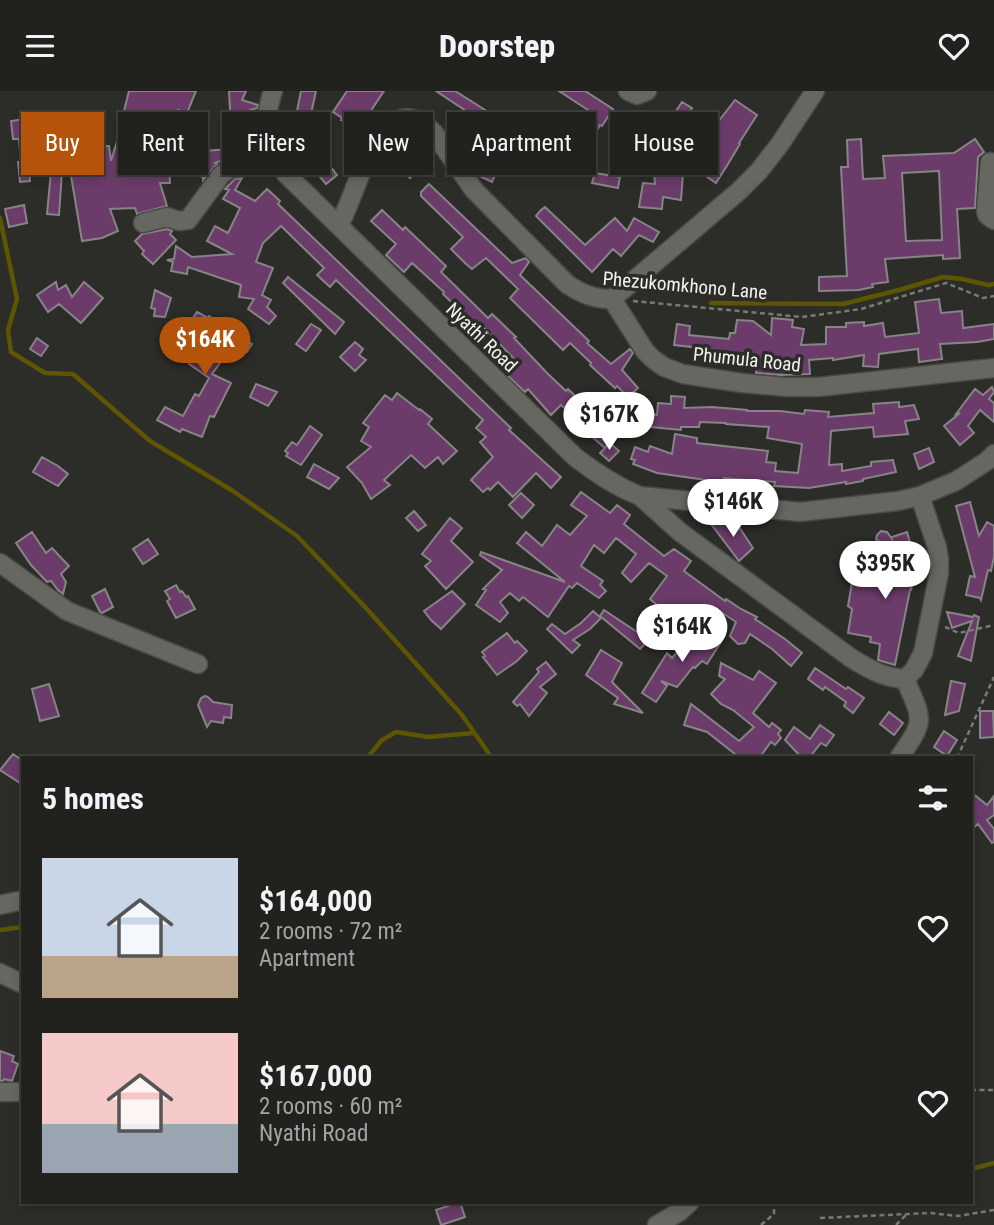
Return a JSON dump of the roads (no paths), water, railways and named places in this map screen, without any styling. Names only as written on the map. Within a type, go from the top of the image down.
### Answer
[{"type":"street","name":"Nyathi Road","points":[[269,112],[273,91]]},
{"type":"street","points":[[628,91],[637,95],[648,91]]},
{"type":"street","points":[[612,299],[746,184],[780,144],[815,91]]},
{"type":"street","name":"Phezukomkhono Lane","points":[[340,226],[375,143],[397,120],[412,118],[426,124],[474,190],[567,284],[590,297],[612,299]]},
{"type":"street","points":[[990,162],[986,211],[994,220]]},
{"type":"street","points":[[143,223],[167,217],[179,221],[188,220],[222,174]]},
{"type":"street","name":"Nyathi Road","points":[[287,175],[575,457],[618,487],[640,496],[800,512],[920,496],[956,481],[992,461]]},
{"type":"street","name":"Phumula Road","points":[[612,299],[645,351],[664,367],[682,374],[742,383],[818,387],[994,368]]},
{"type":"street","points":[[640,496],[680,532],[851,658],[872,671],[891,678],[905,679],[914,670],[923,653],[939,573],[939,559],[931,525],[920,496]]},
{"type":"street","points":[[0,563],[67,611],[198,664]]},
{"type":"street","points":[[899,756],[916,732],[920,719],[905,679]]},
{"type":"street","points":[[0,905],[21,900]]},
{"type":"street","points":[[0,974],[21,983]]},
{"type":"street","points":[[0,1092],[21,1092]]},
{"type":"street","points":[[657,1225],[688,1204]]},
{"type":"waterway","points":[[0,218],[17,299],[8,330],[11,352],[45,373],[73,374],[150,441],[233,491],[297,536],[462,715],[491,756]]},
{"type":"waterway","points":[[711,303],[843,304],[943,277],[994,284]]},
{"type":"waterway","points":[[369,756],[382,740],[396,732],[428,737],[474,733]]},
{"type":"waterway","points":[[0,930],[21,927]]},
{"type":"waterway","points":[[973,1168],[994,1163]]}]
